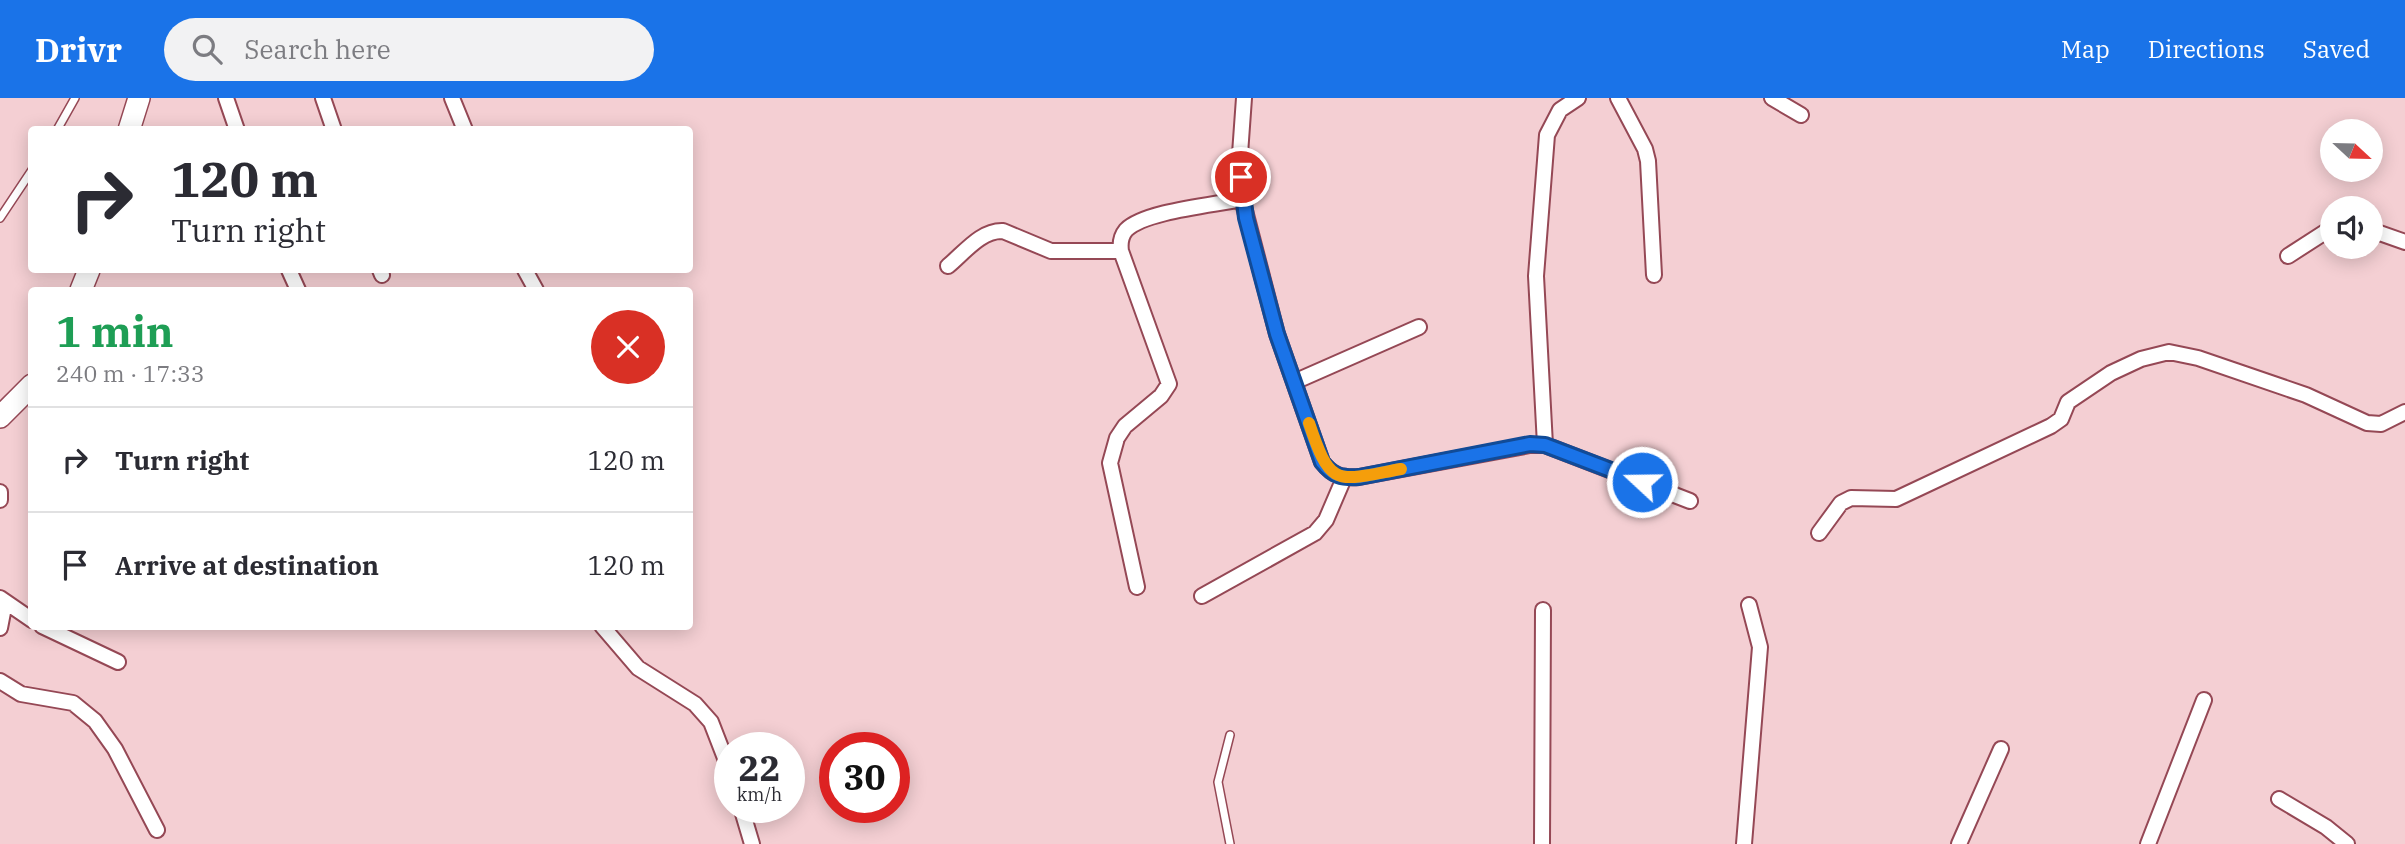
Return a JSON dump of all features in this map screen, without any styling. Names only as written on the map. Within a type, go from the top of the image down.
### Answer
[{"type":"street","points":[[130,126],[139,98]]},
{"type":"street","points":[[226,98],[236,126]]},
{"type":"street","points":[[323,98],[333,126]]},
{"type":"street","points":[[452,98],[463,126]]},
{"type":"street","points":[[1244,98],[1240,154],[1242,199],[1277,334],[1322,462],[1331,474],[1343,478],[1530,444],[1545,445],[1690,501]]},
{"type":"street","points":[[1545,445],[1536,276],[1547,135],[1560,110],[1578,98]]},
{"type":"street","points":[[1618,98],[1646,149],[1654,275]]},
{"type":"street","points":[[1772,98],[1801,115]]},
{"type":"street","points":[[1138,587],[1110,463],[1117,438],[1125,426],[1161,397],[1169,384],[1120,242],[1126,230],[1154,217],[1242,199]]},
{"type":"street","points":[[948,266],[994,231],[1003,231],[1051,251],[1121,251]]},
{"type":"street","points":[[2383,234],[2405,242]]},
{"type":"street","points":[[2288,256],[2320,235]]},
{"type":"street","points":[[1294,382],[1419,327]]},
{"type":"street","points":[[1819,533],[1841,503],[1862,496],[1896,499],[2051,426],[2061,419],[2068,401],[2111,373],[2141,359],[2169,352],[2198,358],[2306,395],[2367,423],[2381,424],[2405,412]]},
{"type":"street","points":[[0,417],[28,389]]},
{"type":"street","points":[[1202,596],[1315,533],[1326,520],[1343,478]]},
{"type":"street","points":[[0,492],[0,500]]},
{"type":"street","points":[[0,628],[3,600],[28,617]]},
{"type":"street","points":[[1744,844],[1759,647],[1749,605]]},
{"type":"street","points":[[1542,844],[1543,610]]},
{"type":"street","points":[[50,630],[118,662]]},
{"type":"street","points":[[605,630],[638,668],[678,692],[703,713],[715,732]]},
{"type":"street","points":[[0,681],[22,694],[73,703],[95,721],[115,750],[157,830]]},
{"type":"street","points":[[2148,844],[2204,700]]},
{"type":"street","points":[[1959,844],[2001,749]]},
{"type":"street","points":[[2279,799],[2326,827],[2347,844]]},
{"type":"street","points":[[746,823],[752,844]]},
{"type":"lane","points":[[59,126],[75,98]]},
{"type":"lane","points":[[0,218],[28,176]]},
{"type":"lane","points":[[1230,734],[1218,782],[1230,844]]},
{"type":"slow traffic","points":[[1309,423],[1322,462],[1331,474],[1343,478],[1359,477],[1401,469]]},
{"type":"route","points":[[1241,177],[1246,218],[1277,334],[1322,462],[1331,474],[1343,478],[1359,477],[1530,444],[1545,445],[1642,482]]}]
